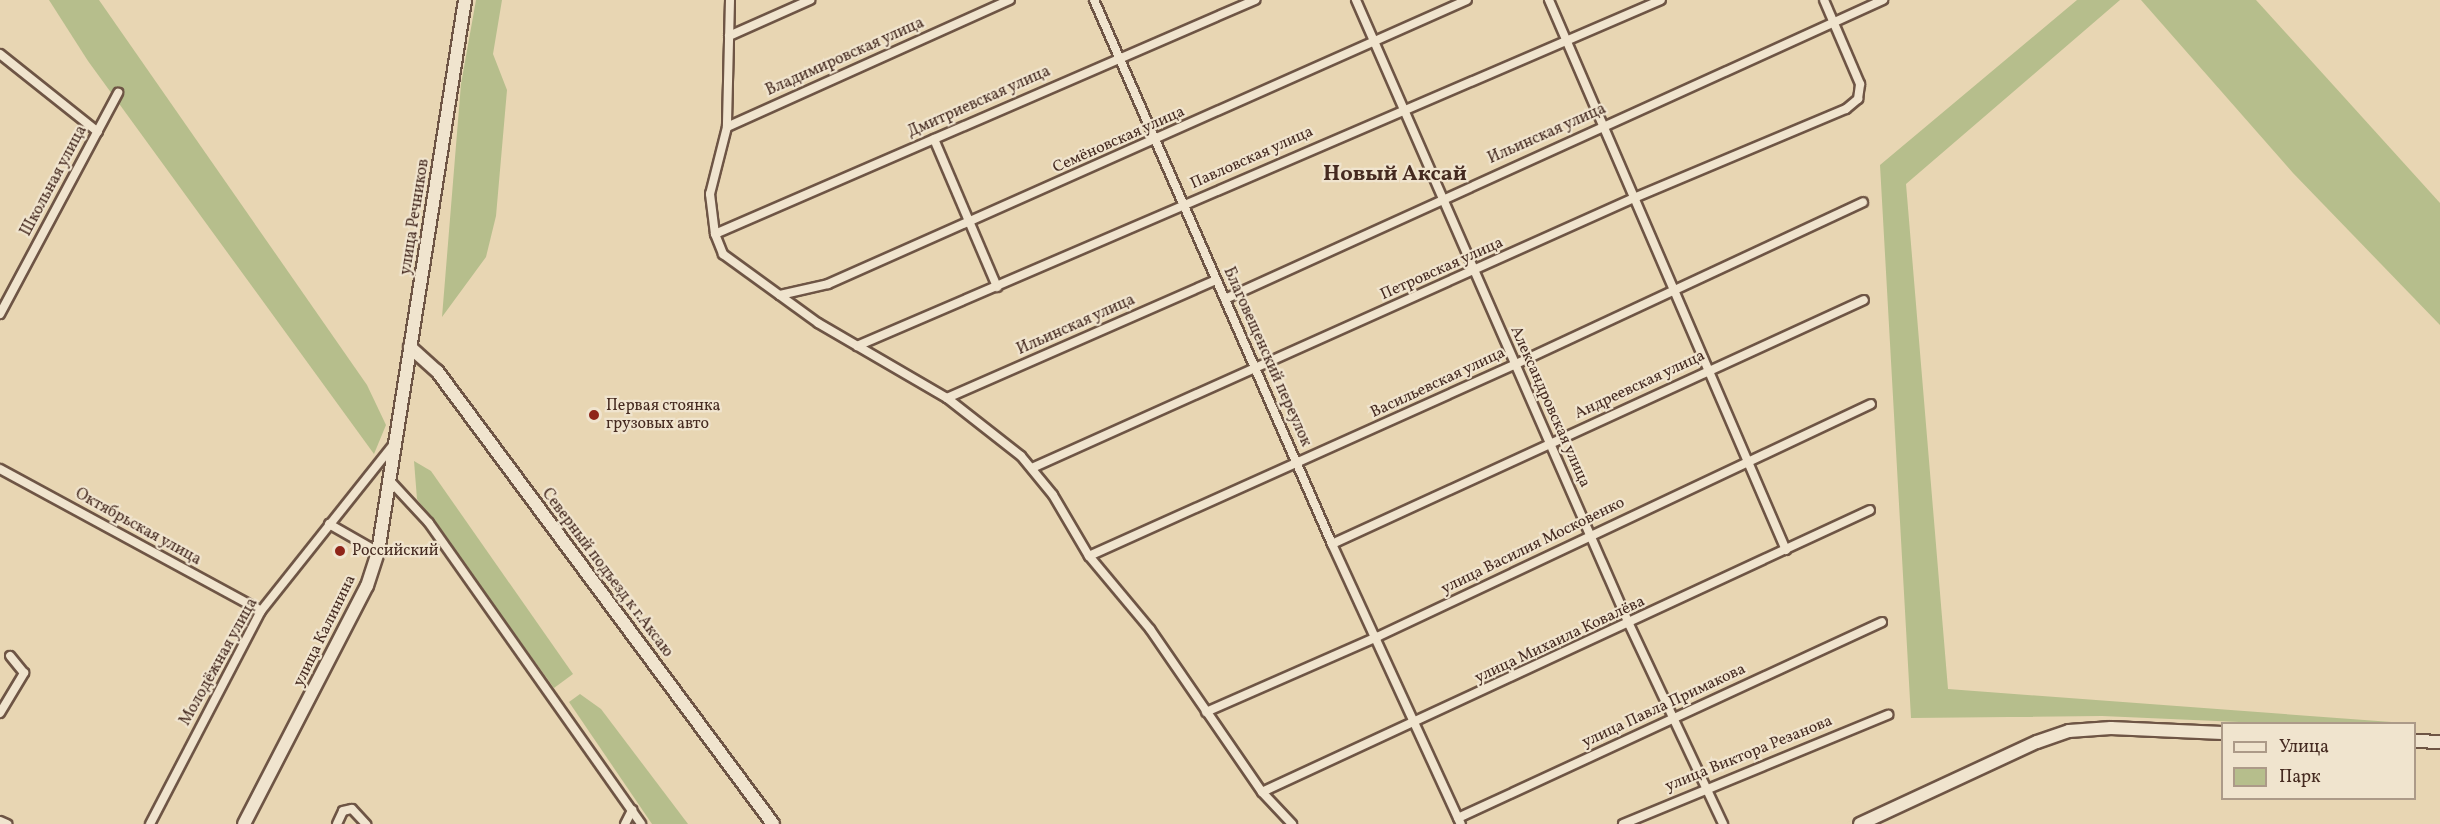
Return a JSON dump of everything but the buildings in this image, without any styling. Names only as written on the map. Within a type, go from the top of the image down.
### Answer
[{"type":"street","name":"улица Речников","points":[[398,439],[410,347],[465,0]]},
{"type":"street","points":[[730,0],[727,127],[712,178],[715,234],[723,254],[857,346],[947,398],[1011,446],[1053,495],[1089,556],[1150,629],[1262,792],[1292,824]]},
{"type":"street","points":[[729,36],[810,0]]},
{"type":"street","name":"Владимировская улица","points":[[727,127],[1010,0]]},
{"type":"street","name":"Благовещенский переулок","points":[[1094,0],[1332,544],[1377,637],[1460,821]]},
{"type":"street","name":"Дмитриевская улица","points":[[715,234],[1255,0]]},
{"type":"street","name":"Александровская улица","points":[[1356,0],[1548,444],[1723,824]]},
{"type":"street","name":"Семёновская улица","points":[[780,295],[828,284],[1156,141],[1467,0]]},
{"type":"street","points":[[1549,0],[1676,290],[1786,550]]},
{"type":"street","name":"Павловская улица","points":[[857,346],[1402,109],[1661,0]]},
{"type":"street","points":[[1824,0],[1833,22]]},
{"type":"street","name":"Ильинская улица","points":[[1225,299],[1443,197],[1883,0]]},
{"type":"street","name":"Петровская улица","points":[[1032,468],[1475,272],[1634,198],[1846,109],[1861,94],[1858,77],[1833,22]]},
{"type":"street","points":[[0,54],[98,132]]},
{"type":"street","name":"Школьная улица","points":[[0,314],[118,93]]},
{"type":"street","points":[[934,139],[997,287]]},
{"type":"street","name":"Васильевская улица","points":[[1089,556],[1514,365],[1863,202]]},
{"type":"street","name":"Ильинская улица","points":[[947,398],[1216,280]]},
{"type":"street","name":"Андреевская улица","points":[[1332,544],[1708,369],[1864,300]]},
{"type":"street","name":"Северный подъезд к г.Аксаю","points":[[410,347],[437,371],[773,824]]},
{"type":"street","name":"улица Василия Московенко","points":[[1206,712],[1377,637],[1590,534],[1871,404]]},
{"type":"street","name":"улица Калинина","points":[[244,824],[367,586],[378,552],[398,439]]},
{"type":"street","name":"Молодёжная улица","points":[[150,824],[261,611],[398,439]]},
{"type":"street","name":"Октябрьская улица","points":[[0,469],[261,611]]},
{"type":"street","points":[[392,483],[429,523],[641,824]]},
{"type":"street","name":"улица Михаила Ковалёва","points":[[1262,792],[1415,724],[1870,510]]},
{"type":"street","points":[[328,524],[378,552]]},
{"type":"street","name":"улица Павла Примакова","points":[[1460,821],[1673,718],[1882,622]]},
{"type":"street","points":[[0,713],[24,673],[10,656]]},
{"type":"street","name":"улица Виктора Резанова","points":[[1623,824],[1706,787],[1888,715]]},
{"type":"street","points":[[1860,824],[2048,738],[2085,729],[2221,733]]},
{"type":"street","points":[[2416,741],[2440,742]]},
{"type":"street","points":[[337,824],[343,811],[352,809],[366,824]]},
{"type":"street","points":[[625,824],[632,810]]},
{"type":"street","points":[[0,820],[7,824]]},
{"type":"green space","points":[[49,0],[99,0],[367,385],[386,425],[374,454],[88,61]]},
{"type":"green space","points":[[476,0],[502,0],[493,54],[507,90],[496,216],[486,257],[442,317],[461,84]]},
{"type":"green space","points":[[2077,0],[2120,0],[1906,184],[1948,689],[2392,722],[2239,722],[2102,716],[1911,718],[1880,165]]},
{"type":"green space","points":[[2141,0],[2256,0],[2440,203],[2440,325],[2293,173]]},
{"type":"green space","points":[[444,369],[782,824],[442,371]]},
{"type":"green space","points":[[435,376],[768,824],[765,824]]},
{"type":"green space","points":[[414,461],[431,471],[573,674],[554,688],[417,499]]},
{"type":"green space","points":[[580,694],[601,709],[688,824],[652,824],[569,702]]},
{"type":"green space","points":[[2100,721],[2221,729],[2037,737],[1844,824],[2033,736],[2064,725]]},
{"type":"place","name":"Первая стоянка грузовых авто","points":[[594,415]]},
{"type":"place","name":"Российский","points":[[340,551]]},
{"type":"district","name":"Новый Аксай","points":[[1395,175]]}]
